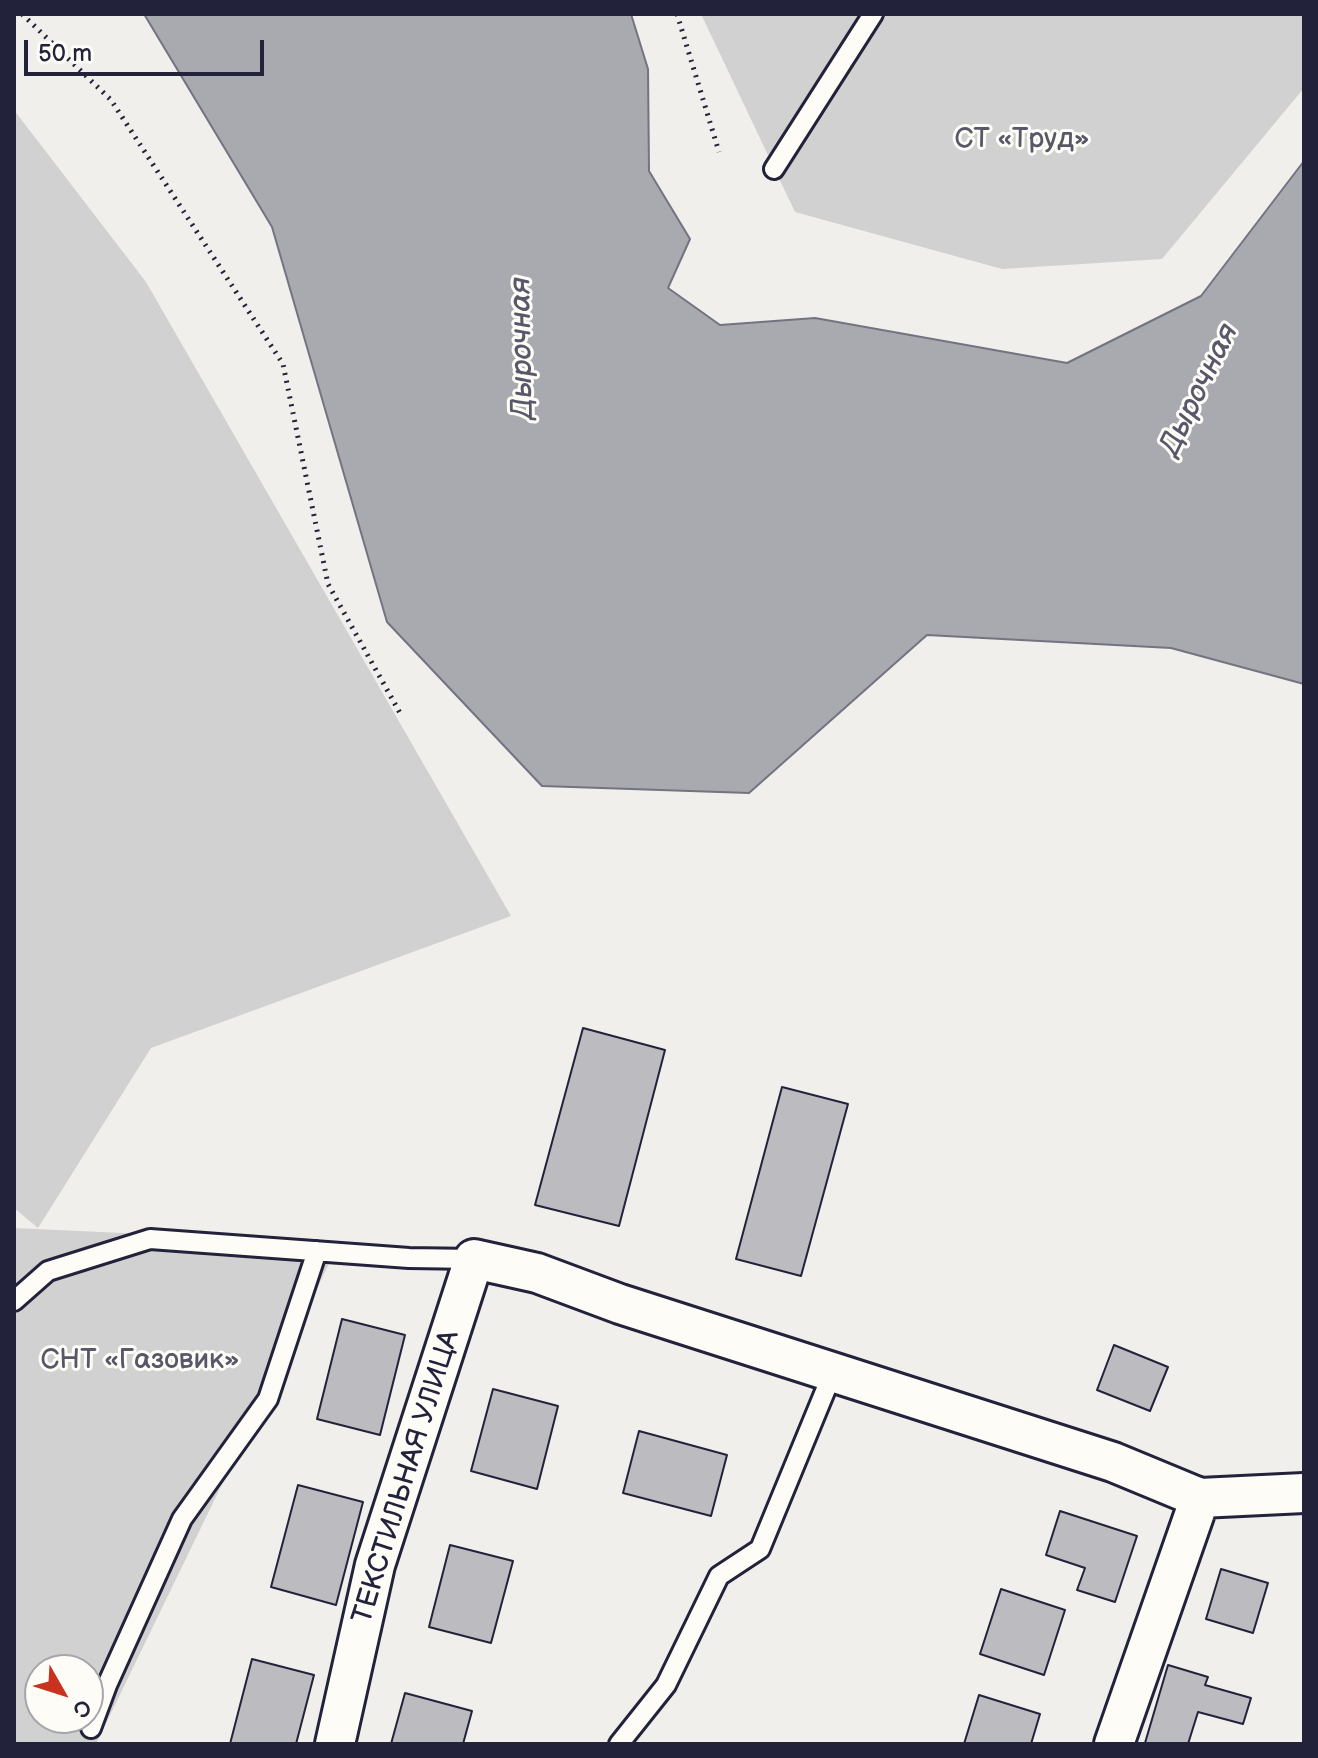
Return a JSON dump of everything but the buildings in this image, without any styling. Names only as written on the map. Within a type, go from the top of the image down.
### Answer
[{"type":"street","points":[[474,1259],[537,1273],[620,1304],[1113,1462],[1200,1498],[1304,1493]]},
{"type":"street","name":"ТЕКСТИЛЬНАЯ УЛИЦА","points":[[335,1744],[375,1565],[474,1259]]},
{"type":"street","points":[[1114,1744],[1200,1498]]},
{"type":"lane","points":[[774,169],[873,14]]},
{"type":"lane","points":[[14,1301],[48,1271],[150,1239],[409,1258],[474,1259]]},
{"type":"lane","points":[[104,1693],[182,1519],[268,1399],[317,1251]]},
{"type":"lane","points":[[619,1744],[666,1685],[719,1576],[760,1549],[833,1372]]},
{"type":"path","points":[[22,14],[111,100],[283,364],[328,584],[400,713]]},
{"type":"path","points":[[677,14],[719,152]]},
{"type":"green space","name":"СТ «Труд»","points":[[701,14],[1304,14],[1304,88],[1162,259],[1002,269],[795,212]]},
{"type":"green space","points":[[14,110],[146,282],[511,916],[151,1048],[38,1228],[14,1208]]},
{"type":"green space","name":"СНТ «Газовик»","points":[[14,1228],[339,1243],[104,1728],[104,1654],[24,1654],[24,1734],[101,1734],[96,1744],[14,1744]]},
{"type":"water","name":"Дырочная","points":[[144,14],[631,14],[648,69],[649,171],[690,239],[668,288],[720,325],[815,318],[1067,363],[1201,296],[1304,161],[1304,684],[1171,648],[927,635],[749,793],[542,786],[387,622],[272,227]]}]
